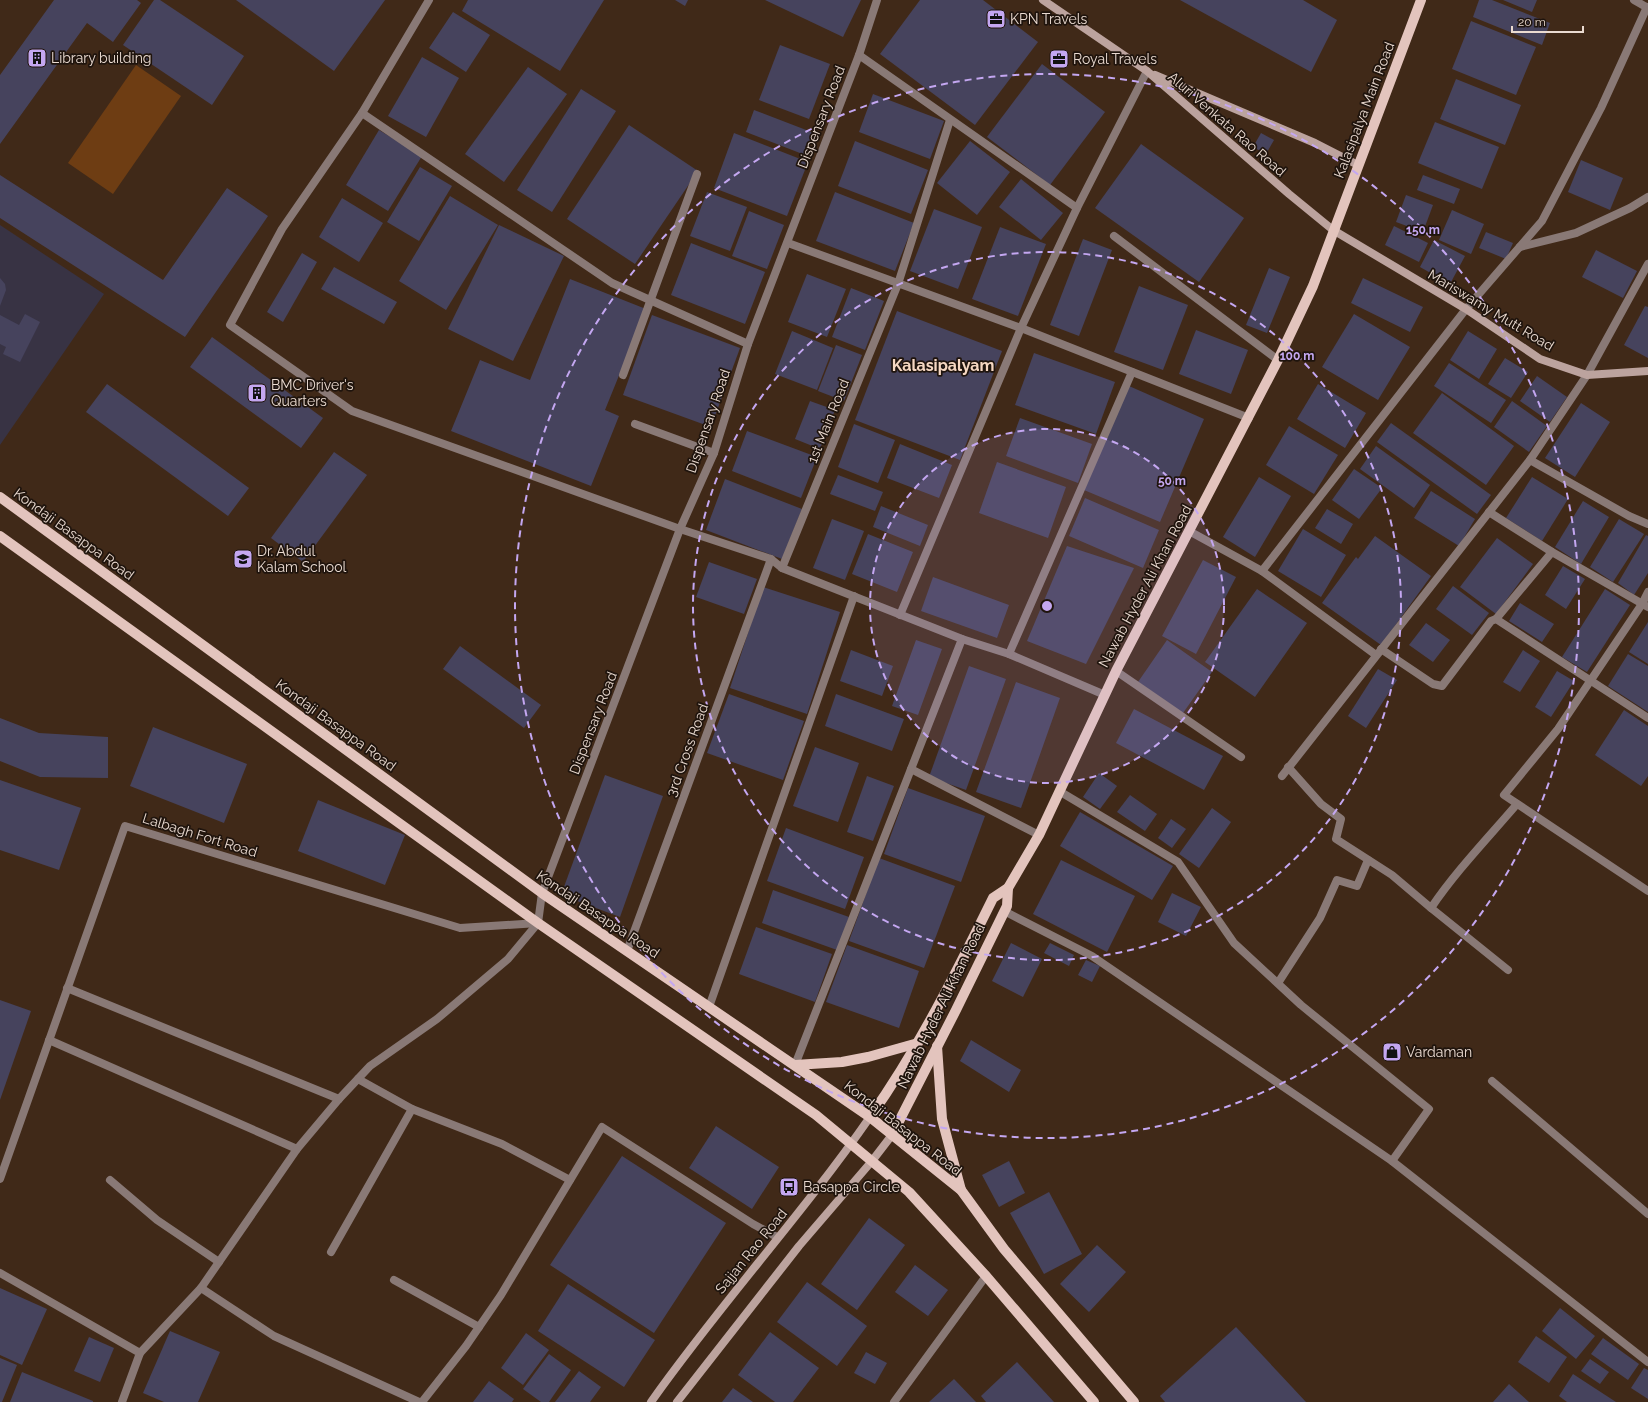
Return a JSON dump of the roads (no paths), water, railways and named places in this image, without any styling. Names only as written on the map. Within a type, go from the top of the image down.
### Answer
[{"type":"main road","name":"Aluri Venkata Rao Road","points":[[1043,0],[1147,71],[1289,194],[1333,230]]},
{"type":"main road","name":"Kalasipalya Main Road","points":[[1333,230],[1421,0]]},
{"type":"main road","points":[[1147,71],[1314,143],[1358,165]]},
{"type":"main road","name":"Mariswamy Mutt Road","points":[[1333,230],[1466,310],[1540,359],[1587,375],[1648,371]]},
{"type":"main road","name":"Nawab Hyder Ali Khan Road","points":[[892,1135],[1004,911],[1008,888],[1038,835],[1116,671],[1278,360],[1313,286],[1333,230]]},
{"type":"main road","name":"Kondaji Basappa Road","points":[[0,497],[542,893],[870,1116],[961,1190],[1004,1249],[1134,1402]]},
{"type":"main road","points":[[0,536],[538,923],[816,1116],[909,1192],[986,1276],[1094,1402]]},
{"type":"main road","name":"Nawab Hyder Ali Khan Road","points":[[870,1116],[898,1077],[918,1043],[993,898],[1008,888]]},
{"type":"main road","points":[[795,1065],[842,1062],[868,1057],[918,1043]]},
{"type":"main road","points":[[937,1046],[942,1119],[961,1190]]},
{"type":"main road","name":"Sajjan Rao Road","points":[[651,1402],[777,1237],[809,1200],[870,1116]]},
{"type":"main road","points":[[676,1402],[799,1246],[872,1162],[892,1135]]},
{"type":"street","points":[[429,0],[362,113],[282,228],[230,325],[352,411],[680,529],[771,559],[782,568],[962,639],[1009,654],[1105,695]]},
{"type":"street","name":"Dispensary Road","points":[[538,923],[542,893],[680,529],[714,453],[748,344],[859,55],[877,0]]},
{"type":"street","points":[[1262,570],[1466,310],[1542,221],[1601,108],[1647,7],[1634,0]]},
{"type":"street","points":[[859,55],[1077,208]]},
{"type":"street","points":[[900,614],[1021,328],[1077,208],[1147,71]]},
{"type":"street","points":[[362,113],[612,283],[748,344]]},
{"type":"street","name":"1st Main Road","points":[[782,568],[898,284],[950,120]]},
{"type":"street","points":[[623,375],[697,174]]},
{"type":"street","points":[[1520,246],[1576,232],[1630,208],[1648,197]]},
{"type":"street","points":[[1114,236],[1278,360]]},
{"type":"street","points":[[788,243],[1021,328],[1248,418]]},
{"type":"street","points":[[1282,776],[1530,460],[1587,375],[1648,264]]},
{"type":"street","points":[[1009,654],[1132,372]]},
{"type":"street","points":[[635,424],[714,453]]},
{"type":"street","points":[[1530,460],[1629,516],[1648,524]]},
{"type":"street","points":[[1489,512],[1552,552],[1645,606]]},
{"type":"street","points":[[1189,532],[1262,570],[1379,652],[1433,684],[1442,686],[1491,621],[1496,619],[1552,552]]},
{"type":"street","name":"3rd Cross Road","points":[[627,951],[771,559]]},
{"type":"street","points":[[1648,592],[1645,606],[1591,680],[1558,729],[1504,795],[1648,891]]},
{"type":"street","points":[[709,1007],[854,596]]},
{"type":"street","points":[[1496,619],[1648,718]]},
{"type":"street","points":[[795,1065],[962,639]]},
{"type":"street","points":[[1116,671],[1241,757]]},
{"type":"street","points":[[1288,767],[1321,804],[1341,819],[1336,839],[1392,875],[1508,970]]},
{"type":"street","points":[[911,769],[1038,835]]},
{"type":"street","points":[[1059,791],[1178,862],[1234,943],[1301,1005],[1429,1109],[1392,1161]]},
{"type":"street","points":[[1431,908],[1450,880],[1516,804]]},
{"type":"street","name":"Lalbagh Fort Road","points":[[0,1179],[125,826],[460,928],[538,923]]},
{"type":"street","points":[[1278,983],[1320,918],[1337,880],[1357,886],[1368,860]]},
{"type":"street","points":[[1004,911],[1092,956],[1392,1161],[1648,1362]]},
{"type":"street","points":[[122,1402],[140,1353],[201,1288],[297,1149],[339,1099],[370,1066],[437,1020],[508,959],[538,923]]},
{"type":"street","points":[[67,988],[339,1099]]},
{"type":"street","points":[[49,1040],[297,1149]]},
{"type":"street","points":[[358,1079],[412,1109],[502,1144],[570,1180]]},
{"type":"street","points":[[1492,1081],[1648,1214]]},
{"type":"street","points":[[331,1252],[412,1109]]},
{"type":"street","points":[[422,1402],[479,1327],[501,1295],[602,1127],[753,1224],[777,1237]]},
{"type":"street","points":[[110,1180],[157,1220],[219,1262]]},
{"type":"street","points":[[0,1273],[140,1353]]},
{"type":"street","points":[[894,1402],[986,1276]]},
{"type":"street","points":[[394,1280],[479,1327]]},
{"type":"street","points":[[201,1288],[274,1336],[419,1402]]},
{"type":"place","name":"KPN Travels","points":[[996,19]]},
{"type":"place","name":"Library building","points":[[37,58]]},
{"type":"place","name":"Royal Travels","points":[[1059,59]]},
{"type":"place","name":"BMC Driver's Quarters","points":[[257,393]]},
{"type":"place","name":"Dr. Abdul Kalam School","points":[[243,559]]},
{"type":"place","name":"Vardaman","points":[[1392,1052]]},
{"type":"place","name":"Basappa Circle","points":[[789,1187]]},
{"type":"district","name":"Kalasipalyam","points":[[943,365]]}]
